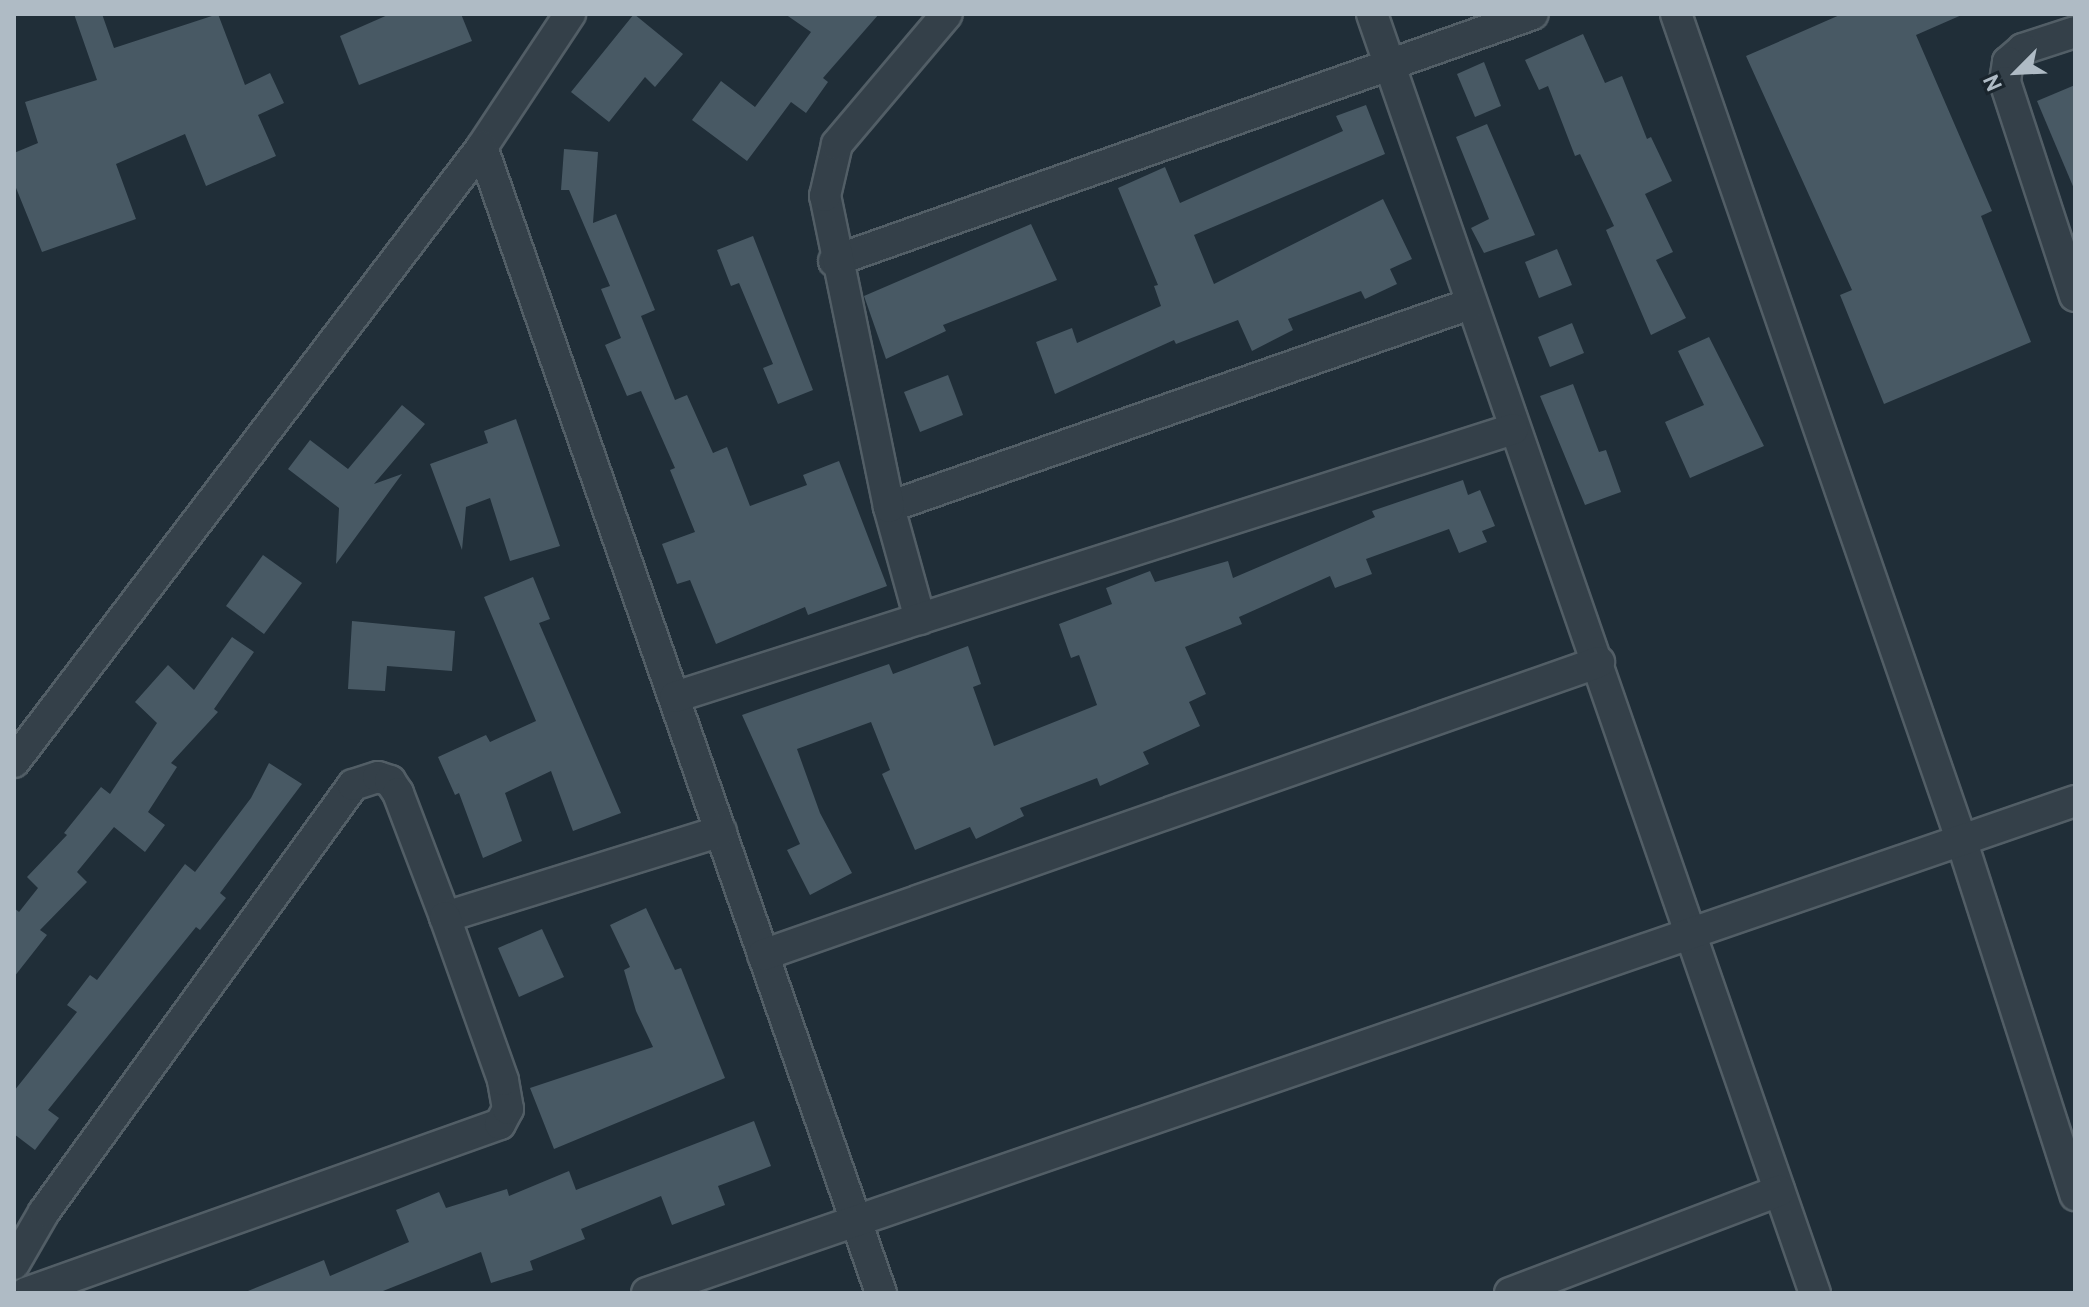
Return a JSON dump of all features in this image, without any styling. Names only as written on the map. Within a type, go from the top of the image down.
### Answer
[{"type":"street","points":[[14,762],[482,147],[570,14]]},
{"type":"street","points":[[920,619],[889,507],[834,261],[825,196],[837,144],[947,14]]},
{"type":"street","points":[[1372,14],[1513,429],[1693,930],[1815,1293]]},
{"type":"street","points":[[834,261],[1392,67],[1533,14]]},
{"type":"street","points":[[1676,14],[1962,842],[2075,1195]]},
{"type":"street","points":[[2075,32],[2023,49],[2008,62],[2005,82],[2075,296]]},
{"type":"street","points":[[482,147],[881,1293]]},
{"type":"street","points":[[889,507],[1470,304]]},
{"type":"street","points":[[675,697],[1513,429]]},
{"type":"street","points":[[763,955],[1599,662]]},
{"type":"street","points":[[14,1264],[44,1212],[353,785],[378,777],[390,781],[398,793],[445,917],[503,1080],[508,1109],[500,1124],[26,1293]]},
{"type":"street","points":[[647,1293],[1693,930],[1962,842],[2075,801]]},
{"type":"street","points":[[445,917],[721,831]]},
{"type":"street","points":[[1525,1290],[1779,1191]]},
{"type":"building","points":[[74,14],[102,14],[114,48],[218,14],[245,85],[270,73],[284,103],[258,115],[276,156],[206,186],[185,134],[116,164],[136,219],[42,252],[14,183],[14,153],[38,143],[25,102],[97,80]]},
{"type":"building","points":[[390,14],[461,14],[472,41],[359,85],[340,36]]},
{"type":"building","points":[[634,14],[683,54],[655,87],[645,77],[609,122],[571,92]]},
{"type":"building","points":[[785,14],[879,14],[823,78],[828,82],[806,113],[791,102],[747,161],[692,120],[721,81],[755,107],[811,32]]},
{"type":"building","points":[[1842,14],[1964,14],[1916,35],[1992,211],[1981,216],[2031,342],[1884,404],[1840,295],[1852,290],[1746,56]]},
{"type":"building","points":[[1583,34],[1605,83],[1622,76],[1647,139],[1651,137],[1672,181],[1645,194],[1673,252],[1656,260],[1686,318],[1651,335],[1606,230],[1614,226],[1580,154],[1575,156],[1548,86],[1539,90],[1525,60]]},
{"type":"building","points":[[1484,62],[1501,106],[1475,117],[1457,74]]},
{"type":"building","points":[[2075,85],[2075,191],[2037,101]]},
{"type":"building","points":[[1366,105],[1385,154],[1194,235],[1214,284],[1383,199],[1412,259],[1390,269],[1397,284],[1365,299],[1361,291],[1288,319],[1293,330],[1252,351],[1238,320],[1176,344],[1174,340],[1055,394],[1036,342],[1072,328],[1077,343],[1161,306],[1154,286],[1158,285],[1118,188],[1165,167],[1180,203],[1343,131],[1336,116]]},
{"type":"building","points":[[1487,124],[1535,235],[1484,253],[1471,228],[1489,219],[1456,137]]},
{"type":"building","points":[[564,149],[598,152],[593,223],[616,214],[655,310],[641,316],[675,400],[687,395],[713,453],[727,447],[750,506],[807,485],[803,475],[839,461],[887,586],[808,615],[805,607],[716,644],[690,580],[677,584],[662,544],[695,532],[670,470],[675,468],[641,391],[627,396],[605,345],[621,338],[601,289],[610,286],[569,190],[561,190]]},
{"type":"building","points":[[1031,224],[1057,280],[943,325],[946,331],[886,359],[864,296]]},
{"type":"building","points":[[753,236],[813,390],[778,404],[763,368],[773,364],[739,283],[731,286],[717,250]]},
{"type":"building","points":[[1557,249],[1572,285],[1539,298],[1525,262]]},
{"type":"building","points":[[1572,323],[1584,353],[1550,367],[1538,337]]},
{"type":"building","points":[[1709,337],[1764,446],[1690,478],[1665,422],[1704,405],[1678,351]]},
{"type":"building","points":[[948,375],[963,415],[920,432],[904,392]]},
{"type":"building","points":[[1573,384],[1599,452],[1606,450],[1621,492],[1585,505],[1540,396]]},
{"type":"building","points":[[402,405],[425,424],[374,484],[402,474],[336,564],[339,508],[288,469],[310,440],[348,469]]},
{"type":"building","points":[[516,419],[560,546],[510,561],[490,498],[466,507],[462,550],[430,464],[488,443],[484,431]]},
{"type":"building","points":[[1463,480],[1468,495],[1480,490],[1495,526],[1482,531],[1487,542],[1459,553],[1449,529],[1366,559],[1372,574],[1335,588],[1330,576],[1239,617],[1242,624],[1185,647],[1206,694],[1189,702],[1200,726],[1143,752],[1149,764],[1100,786],[1097,778],[1020,808],[1024,816],[976,839],[970,827],[915,850],[882,774],[890,770],[871,722],[797,749],[820,813],[852,873],[810,895],[787,850],[800,844],[742,715],[889,664],[893,674],[968,646],[981,684],[973,687],[994,746],[1097,705],[1079,655],[1071,658],[1059,624],[1112,604],[1106,588],[1150,571],[1155,582],[1228,561],[1233,578],[1375,517],[1372,511]]},
{"type":"building","points":[[263,555],[302,583],[264,634],[226,606]]},
{"type":"building","points":[[533,577],[550,619],[539,623],[621,813],[573,831],[551,771],[505,793],[522,841],[483,858],[459,793],[455,795],[438,757],[486,735],[490,742],[536,721],[484,597]]},
{"type":"building","points":[[352,621],[455,631],[452,671],[387,666],[385,691],[348,689]]},
{"type":"building","points":[[232,637],[254,652],[214,709],[218,712],[171,763],[177,767],[148,812],[165,825],[145,852],[114,827],[77,872],[87,882],[40,930],[47,935],[14,977],[14,908],[19,912],[38,888],[27,877],[67,835],[64,833],[101,787],[110,794],[157,723],[135,702],[168,665],[194,690]]},
{"type":"building","points":[[269,763],[302,784],[220,893],[226,898],[200,930],[196,927],[48,1110],[59,1118],[35,1150],[14,1134],[14,1091],[77,1012],[67,1005],[90,975],[97,980],[185,864],[195,872],[251,798]]},
{"type":"building","points":[[646,908],[675,970],[681,968],[725,1078],[554,1149],[530,1088],[653,1047],[636,1011],[624,970],[630,967],[610,925]]},
{"type":"building","points":[[542,929],[564,977],[519,997],[498,948]]},
{"type":"building","points":[[754,1121],[771,1166],[718,1186],[725,1205],[672,1225],[661,1196],[581,1229],[585,1239],[530,1261],[533,1270],[491,1283],[481,1252],[378,1293],[243,1293],[324,1260],[330,1276],[409,1242],[396,1210],[439,1192],[446,1208],[507,1189],[509,1196],[569,1171],[576,1190]]}]
